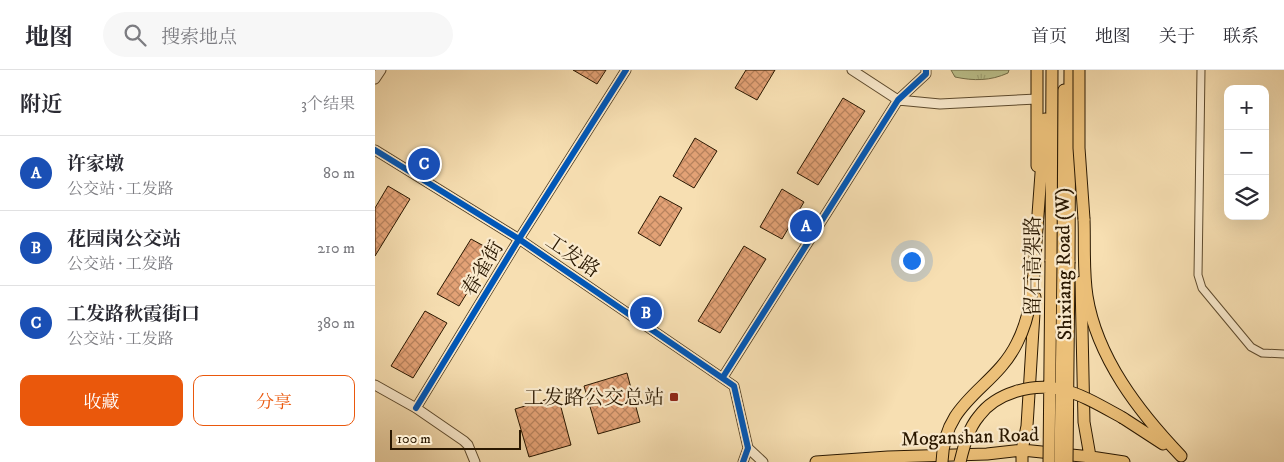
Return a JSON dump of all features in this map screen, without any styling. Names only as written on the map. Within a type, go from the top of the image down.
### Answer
[{"type":"main road","name":"Shixiang Road (W)","points":[[1022,456],[1027,426],[1036,276],[1037,70]]},
{"type":"main road","points":[[1052,70],[1060,462]]},
{"type":"main road","points":[[942,462],[943,444],[957,411],[1017,345],[1029,316],[1033,289],[1043,136],[1052,70]]},
{"type":"main road","name":"留石高架路","points":[[1050,462],[1052,70]]},
{"type":"main road","points":[[1050,462],[1065,70]]},
{"type":"main road","name":"留石高架路","points":[[1067,462],[1070,70]]},
{"type":"main road","name":"Shixiang Road (W)","points":[[1080,70],[1084,422],[1091,459]]},
{"type":"main road","points":[[1080,70],[1079,148],[1086,284],[1090,308],[1098,336],[1129,393],[1156,430],[1185,459]]},
{"type":"main road","points":[[960,462],[965,442],[974,423],[987,407],[1011,393],[1029,388],[1045,387],[1076,394],[1093,402],[1123,418],[1185,459]]},
{"type":"main road","name":"Moganshan Road","points":[[816,462],[888,457],[987,454],[1124,462]]},
{"type":"street","points":[[375,79],[381,70]]},
{"type":"street","name":"春雀街","points":[[416,408],[519,239],[626,70]]},
{"type":"street","points":[[852,70],[898,100],[939,104],[1037,99]]},
{"type":"street","points":[[723,377],[898,100],[926,74],[926,70]]},
{"type":"street","points":[[1201,70],[1198,275],[1202,288],[1251,347],[1262,353],[1284,354]]},
{"type":"street","name":"工发路","points":[[375,150],[519,239],[723,377],[734,386],[748,448]]},
{"type":"street","points":[[375,384],[416,408],[464,441],[468,445],[475,462]]},
{"type":"street","points":[[743,462],[748,448],[763,462]]},
{"type":"green space","points":[[951,70],[1009,70],[1008,73],[995,78],[975,80],[955,77]]},
{"type":"building","points":[[573,70],[606,70],[597,84]]},
{"type":"building","points":[[746,70],[775,70],[757,100],[735,88]]},
{"type":"building","points":[[843,98],[865,111],[818,185],[797,173]]},
{"type":"building","points":[[695,138],[717,151],[694,188],[673,176]]},
{"type":"building","points":[[388,186],[410,199],[375,256],[375,208]]},
{"type":"building","points":[[782,189],[804,202],[782,239],[760,227]]},
{"type":"building","points":[[660,196],[682,208],[660,246],[638,233]]},
{"type":"building","points":[[471,239],[493,251],[459,306],[437,294]]},
{"type":"building","points":[[744,246],[766,259],[720,333],[698,321]]},
{"type":"building","points":[[425,311],[447,323],[413,378],[391,366]]},
{"type":"building","points":[[627,373],[640,422],[598,434],[584,386]]},
{"type":"building","points":[[558,396],[571,445],[529,457],[515,409]]},
{"type":"cycle path","points":[[416,408],[519,239],[626,70]]},
{"type":"cycle path","points":[[723,377],[898,100],[926,74],[926,70]]},
{"type":"cycle path","points":[[375,150],[519,239],[734,386],[748,448],[743,462]]},
{"type":"place","name":"工发路秋霞街口","points":[[424,164]]},
{"type":"place","name":"许家墩","points":[[806,226]]},
{"type":"place","name":"花园岗公交站","points":[[646,313]]},
{"type":"place","name":"工发路公交总站","points":[[674,397]]}]
